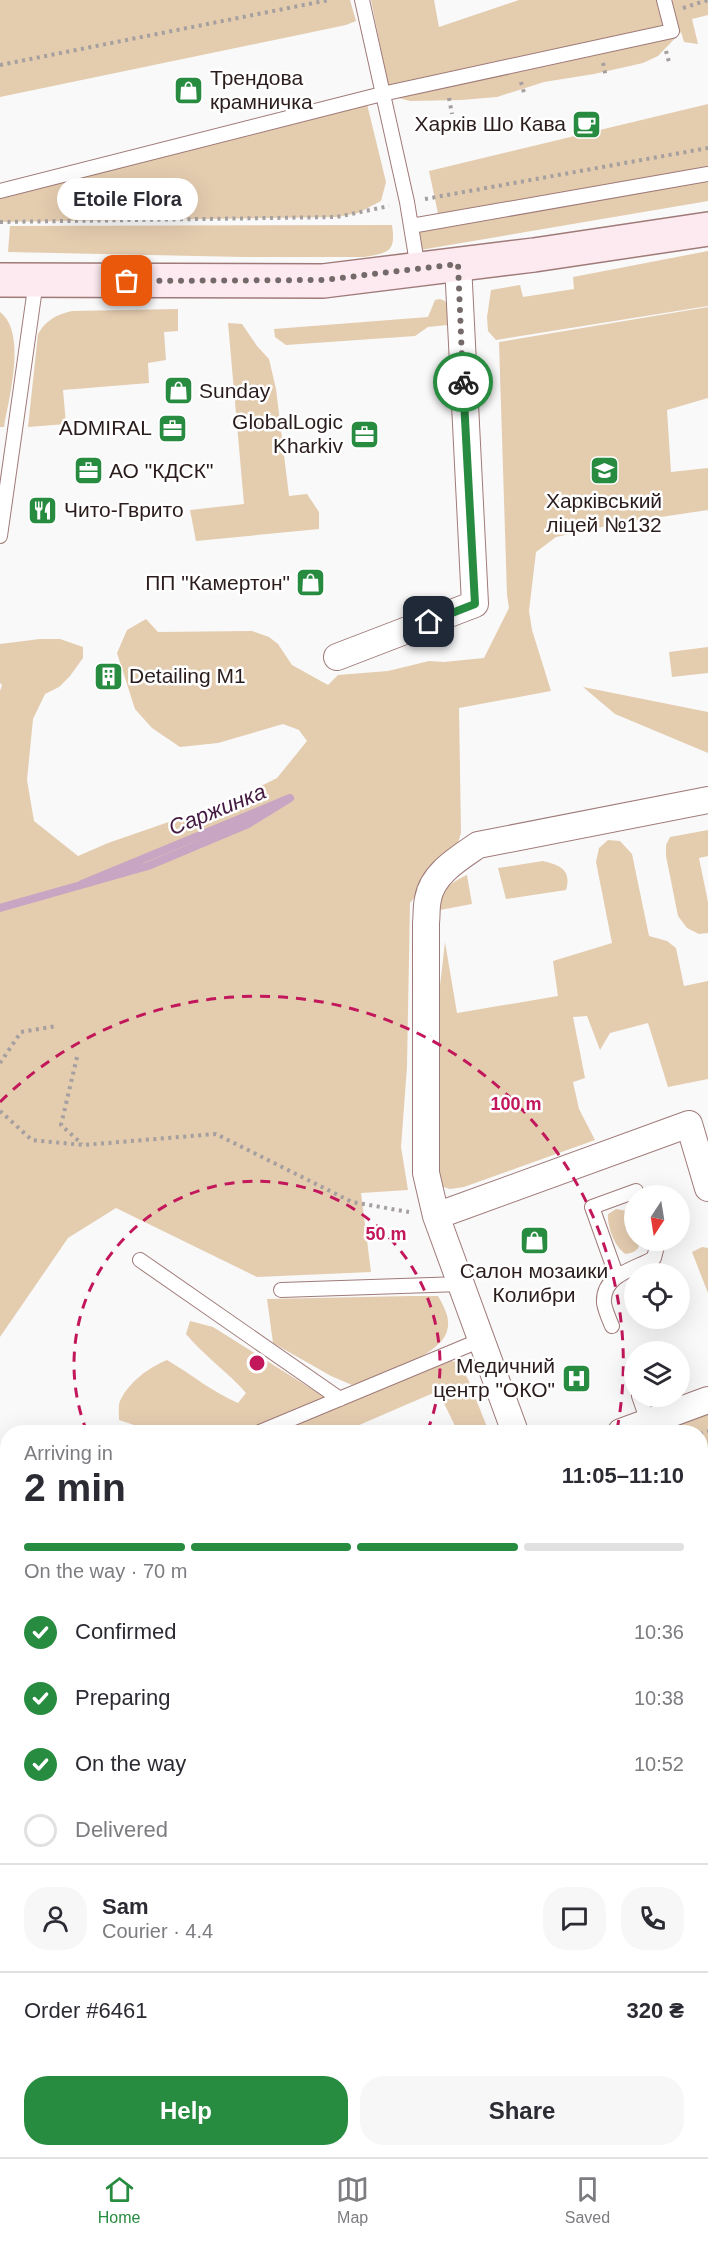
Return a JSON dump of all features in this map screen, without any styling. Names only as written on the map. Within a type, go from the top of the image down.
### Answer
[{"type":"main road","points":[[0,280],[323,280],[458,264],[708,229]]},
{"type":"street","points":[[337,657],[475,604],[458,264]]},
{"type":"street","points":[[512,1425],[436,1216],[426,1173],[426,923],[428,898],[434,884],[451,864],[478,845],[708,800]]},
{"type":"street","points":[[436,1216],[689,1124],[708,1188]]},
{"type":"street","points":[[640,1425],[708,1400]]},
{"type":"lane","points":[[362,0],[407,202],[418,269]]},
{"type":"lane","points":[[0,191],[382,94],[672,31],[664,0]]},
{"type":"lane","points":[[411,226],[708,174]]},
{"type":"lane","points":[[0,536],[36,281]]},
{"type":"lane","points":[[617,1277],[592,1207],[624,1195]]},
{"type":"lane","points":[[612,1326],[604,1302],[610,1282],[623,1271],[643,1265],[654,1258],[656,1251]]},
{"type":"lane","points":[[140,1260],[340,1399]]},
{"type":"lane","points":[[281,1290],[461,1284]]},
{"type":"lane","points":[[277,1425],[481,1340]]},
{"type":"lane","points":[[643,1407],[648,1422]]},
{"type":"path","points":[[0,65],[329,0]]},
{"type":"path","points":[[676,10],[708,0]]},
{"type":"path","points":[[664,46],[669,62]]},
{"type":"path","points":[[602,61],[606,77]]},
{"type":"path","points":[[521,81],[525,96]]},
{"type":"path","points":[[449,98],[452,114]]},
{"type":"path","points":[[0,222],[337,217],[708,147]]},
{"type":"path","points":[[0,1063],[21,1032],[57,1026]]},
{"type":"path","points":[[76,1058],[62,1125],[83,1145]]},
{"type":"path","points":[[0,1111],[32,1140],[83,1145],[216,1134],[352,1202],[436,1216]]},
{"type":"shaded area","points":[[0,0],[350,0],[356,21],[346,25],[0,97]]},
{"type":"shaded area","points":[[371,0],[434,0],[439,27],[519,0],[708,0],[708,15],[692,19],[698,44],[684,42],[681,32],[658,56],[643,63],[544,82],[497,97],[410,101],[395,97],[389,90]]},
{"type":"shaded area","points":[[367,104],[386,182],[381,201],[358,213],[337,217],[0,222],[0,194]]},
{"type":"shaded area","points":[[708,104],[708,171],[439,218],[429,171]]},
{"type":"shaded area","points":[[708,176],[708,201],[420,250],[419,230]]},
{"type":"shaded area","points":[[392,225],[393,241],[389,250],[364,257],[8,252],[10,226]]},
{"type":"shaded area","points":[[708,251],[708,306],[496,340],[488,331],[487,317],[491,290],[520,285],[523,297],[574,289],[573,277]]},
{"type":"shaded area","points":[[435,300],[445,301],[457,324],[428,327],[415,336],[286,345],[275,337],[274,329],[428,317]]},
{"type":"shaded area","points":[[708,307],[708,398],[667,410],[671,472],[708,468],[708,510],[620,523],[556,537],[536,552],[529,611],[532,630],[551,691],[459,708],[461,833],[457,846],[410,903],[407,1067],[401,1147],[408,1190],[361,1193],[371,1272],[257,1277],[116,1208],[68,1238],[0,1337],[0,691],[2,685],[0,683],[0,644],[60,639],[83,647],[83,658],[59,687],[45,694],[33,719],[27,780],[34,821],[78,856],[108,843],[235,799],[277,778],[307,741],[299,730],[283,724],[218,743],[180,747],[152,728],[135,709],[117,653],[127,630],[146,619],[158,632],[252,631],[269,637],[278,644],[292,665],[328,685],[338,675],[388,671],[429,661],[444,662],[484,658],[509,608],[499,342]]},
{"type":"shaded area","points":[[178,309],[178,331],[164,332],[166,360],[148,363],[149,383],[63,390],[66,424],[28,427],[38,334],[48,322],[56,316],[72,311]]},
{"type":"shaded area","points":[[0,312],[8,321],[13,334],[14,350],[12,383],[4,427],[0,427]]},
{"type":"shaded area","points":[[228,323],[242,324],[269,359],[276,389],[289,496],[307,494],[319,512],[319,529],[196,541],[190,510],[244,504]]},
{"type":"shaded area","points":[[708,647],[708,673],[672,677],[669,652]]},
{"type":"shaded area","points":[[583,687],[708,712],[708,753],[615,714]]},
{"type":"shaded area","points":[[708,830],[708,856],[699,858],[708,902],[708,933],[699,934],[687,928],[678,916],[666,856],[666,845],[670,837]]},
{"type":"shaded area","points":[[608,840],[620,841],[632,854],[649,936],[667,941],[676,948],[684,986],[708,981],[708,1079],[668,1087],[648,1023],[610,1033],[600,1050],[587,1016],[573,1017],[585,1078],[573,1082],[579,1109],[595,1140],[464,1187],[450,1189],[440,1186],[435,1165],[436,1021],[445,942],[457,1013],[558,996],[553,961],[612,943],[596,862],[599,848]]},
{"type":"shaded area","points":[[543,861],[555,864],[566,873],[566,890],[506,899],[498,868]]},
{"type":"shaded area","points":[[467,875],[472,904],[440,910],[441,898],[447,888],[456,880]]},
{"type":"shaded area","points":[[616,1209],[624,1210],[624,1251],[634,1251],[626,1254],[615,1242],[610,1230],[608,1214]]},
{"type":"shaded area","points":[[702,1247],[708,1248],[708,1293],[692,1252]]},
{"type":"shaded area","points":[[438,1296],[448,1322],[447,1331],[442,1340],[433,1349],[406,1364],[352,1385],[331,1376],[273,1343],[267,1299]]},
{"type":"shaded area","points":[[190,1321],[213,1327],[326,1398],[265,1425],[134,1425],[119,1420],[119,1403],[128,1388],[146,1371],[167,1360],[228,1399],[238,1403],[246,1393],[186,1334]]},
{"type":"shaded area","points":[[445,1360],[457,1362],[468,1379],[486,1425],[455,1425],[438,1391],[359,1425],[288,1425]]},
{"type":"shaded area","points":[[708,1408],[708,1425],[666,1425]]},
{"type":"waterway","name":"Саржинка","points":[[0,908],[148,866],[248,824],[290,798],[82,884]]},
{"type":"way so far","points":[[127,281],[323,280],[458,264],[463,382]]},
{"type":"place","name":"Трендова крамничка","points":[[189,90]]},
{"type":"place","name":"Харків Шо Кава","points":[[587,124]]},
{"type":"place","name":"Etoile Flora","points":[[127,281]]},
{"type":"place","name":"Sunday","points":[[178,391]]},
{"type":"place","name":"ADMIRAL","points":[[173,428]]},
{"type":"place","name":"GlobalLogic Kharkiv","points":[[364,434]]},
{"type":"place","name":"Харківський ліцей №132","points":[[604,470]]},
{"type":"place","name":"АО \"КДСК\"","points":[[88,471]]},
{"type":"place","name":"Чито-Гврито","points":[[43,510]]},
{"type":"place","name":"ПП \"Камертон\"","points":[[311,583]]},
{"type":"place","name":"Detailing M1","points":[[108,676]]},
{"type":"place","name":"Салон мозаики Колибри","points":[[534,1240]]},
{"type":"place","name":"Медичний центр \"ОКО\"","points":[[576,1378]]},
{"type":"route","points":[[429,622],[475,604],[463,382]]}]
